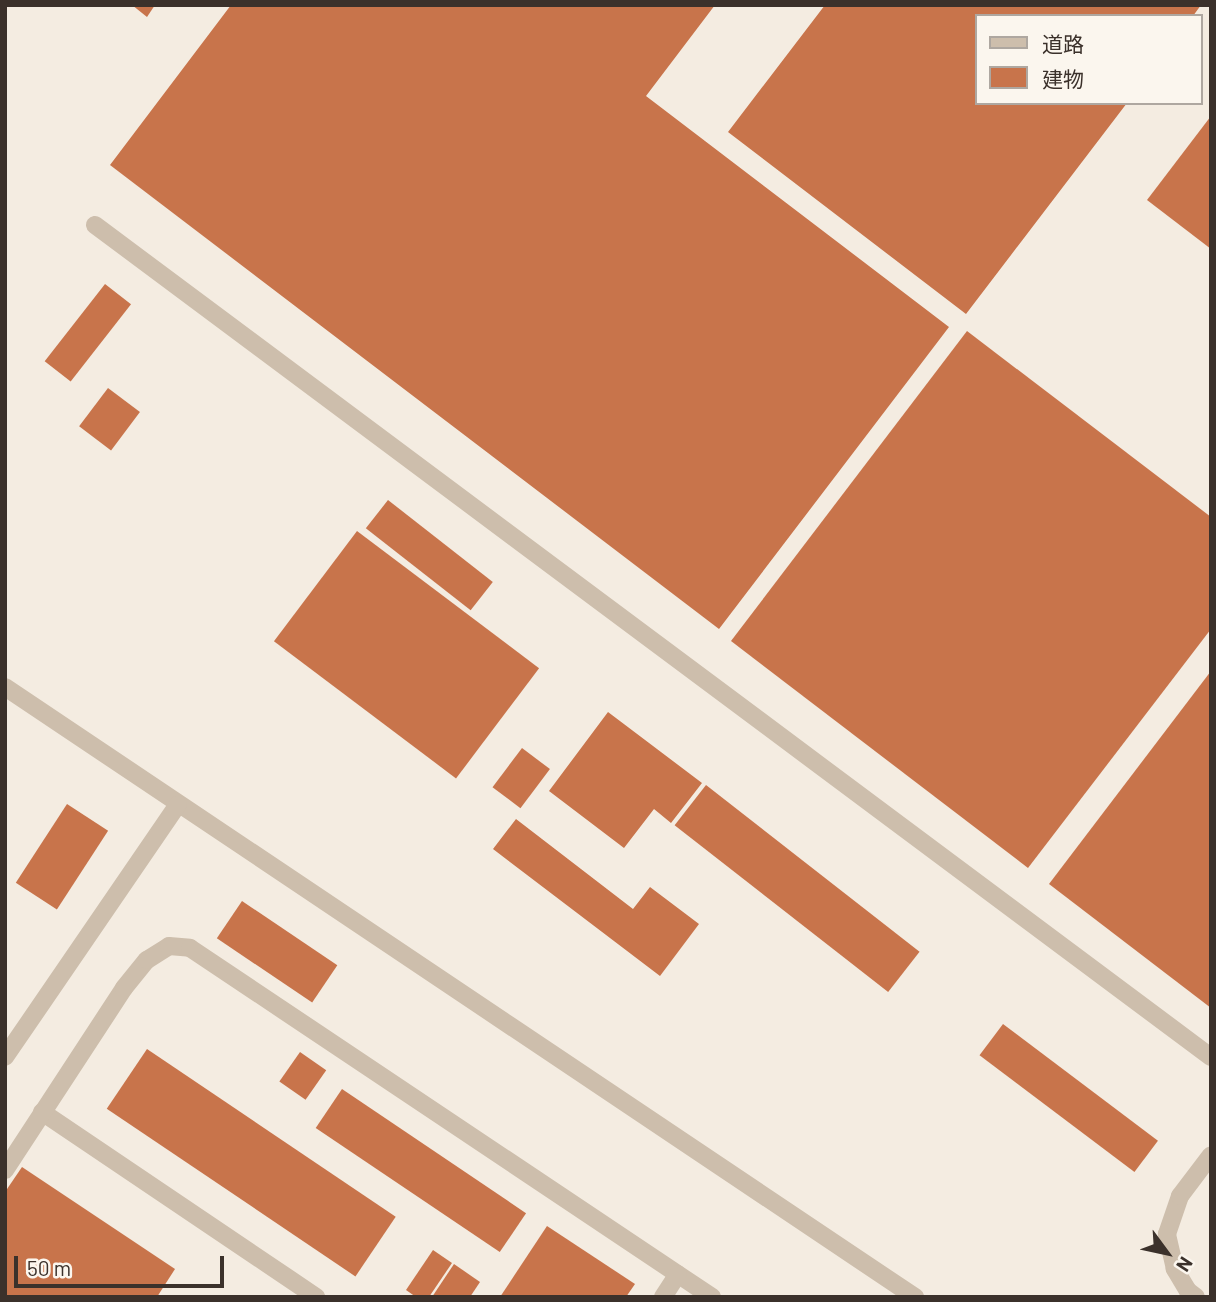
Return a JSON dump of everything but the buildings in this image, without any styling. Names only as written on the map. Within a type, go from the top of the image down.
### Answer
[{"type":"street","points":[[95,225],[1211,1057]]},
{"type":"street","points":[[5,687],[915,1297]]},
{"type":"street","points":[[7,1050],[178,804]]},
{"type":"street","points":[[5,1170],[124,988],[147,960],[169,946],[190,948],[712,1297]]},
{"type":"street","points":[[42,1112],[316,1297]]},
{"type":"street","points":[[1196,1297],[1175,1269],[1167,1234],[1180,1196],[1211,1155]]},
{"type":"street","points":[[663,1297],[678,1274]]}]
